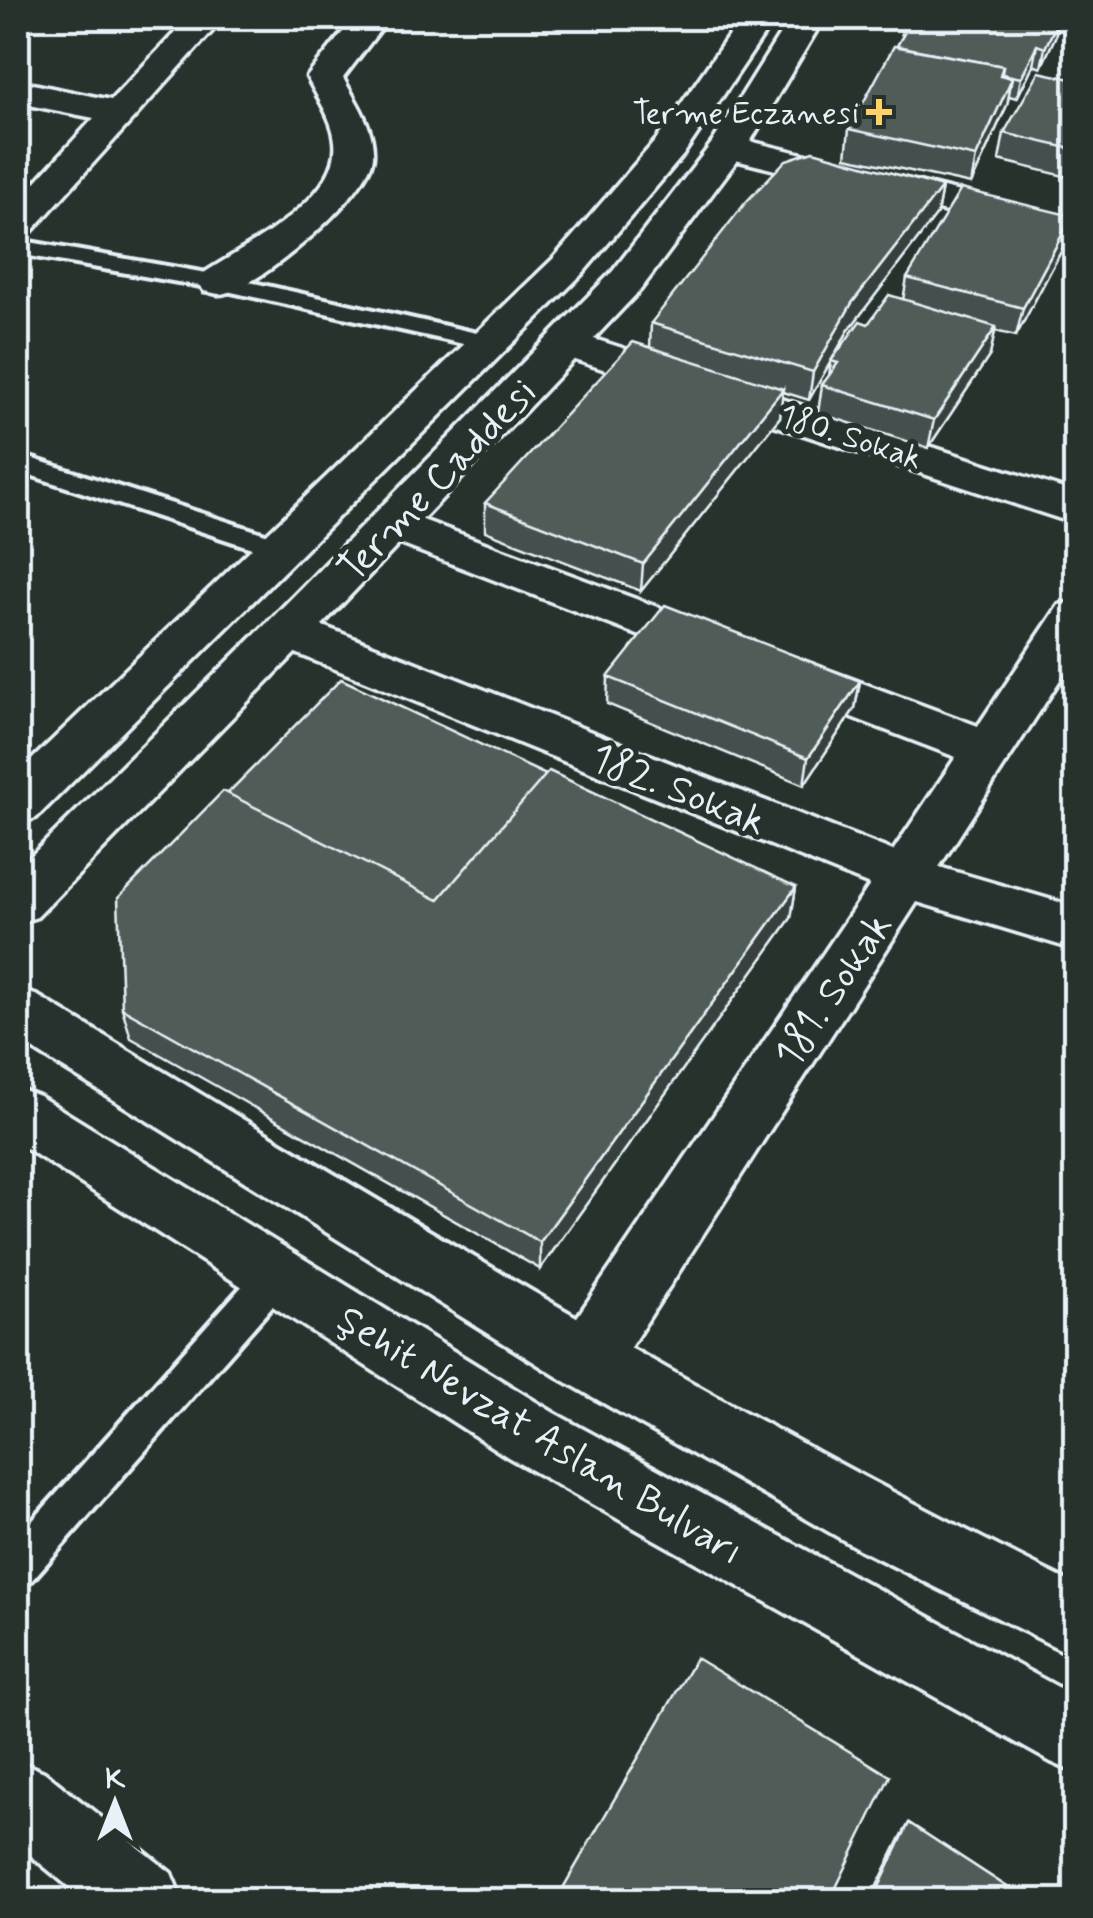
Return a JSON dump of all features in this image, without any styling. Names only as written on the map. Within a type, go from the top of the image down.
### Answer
[{"type":"main road","points":[[18,223],[116,112],[207,18]]},
{"type":"main road","points":[[218,282],[331,201],[353,174],[355,141],[325,77],[372,18]]},
{"type":"main road","name":"Terme Caddesi","points":[[18,804],[608,224],[679,133],[758,18]]},
{"type":"main road","name":"Terme Caddesi","points":[[18,902],[568,344],[666,233],[728,147],[808,18]]},
{"type":"main road","points":[[18,92],[116,112]]},
{"type":"main road","points":[[728,147],[1076,232]]},
{"type":"main road","name":"180. Sokak","points":[[568,344],[1076,509]]},
{"type":"main road","points":[[393,524],[989,750]]},
{"type":"main road","name":"181. Sokak","points":[[586,1360],[1076,617]]},
{"type":"main road","name":"182. Sokak","points":[[288,632],[906,878],[1076,929]]},
{"type":"main road","points":[[18,1012],[586,1360],[884,1526],[1076,1622]]},
{"type":"main road","name":"Şehit Nevzat Aslan Bulvarı","points":[[18,1113],[531,1435],[1076,1737]]},
{"type":"main road","points":[[18,1798],[144,1900]]},
{"type":"lane","points":[[18,247],[218,282],[490,343]]},
{"type":"lane","points":[[18,462],[280,548]]},
{"type":"lane","points":[[18,1566],[275,1276]]},
{"type":"building","points":[[913,18],[1059,18],[1045,48],[1037,45],[1021,78],[1002,74],[1003,66],[897,46]]},
{"type":"building","points":[[894,46],[1003,66],[1000,75],[1012,78],[976,157],[849,129]]},
{"type":"building","points":[[1039,72],[1076,80],[1076,150],[1004,133]]},
{"type":"building","points":[[813,151],[942,187],[852,303],[813,372],[651,323],[746,202],[786,160]]},
{"type":"building","points":[[961,189],[1072,216],[1023,308],[907,278]]},
{"type":"building","points":[[889,295],[996,327],[934,420],[822,385],[838,363],[831,361],[860,321],[868,324]]},
{"type":"building","points":[[633,342],[783,389],[643,564],[485,503]]},
{"type":"building","points":[[665,605],[860,681],[808,758],[608,677]]},
{"type":"building","points":[[341,679],[546,775],[438,900],[227,794]]},
{"type":"building","points":[[549,771],[796,887],[540,1242],[122,1008],[118,898],[223,791],[438,900]]},
{"type":"building","points":[[696,1658],[890,1776],[830,1900],[556,1900]]},
{"type":"building","points":[[909,1823],[1027,1900],[873,1900]]},
{"type":"place","name":"Terme Eczanesi","points":[[879,112]]}]
